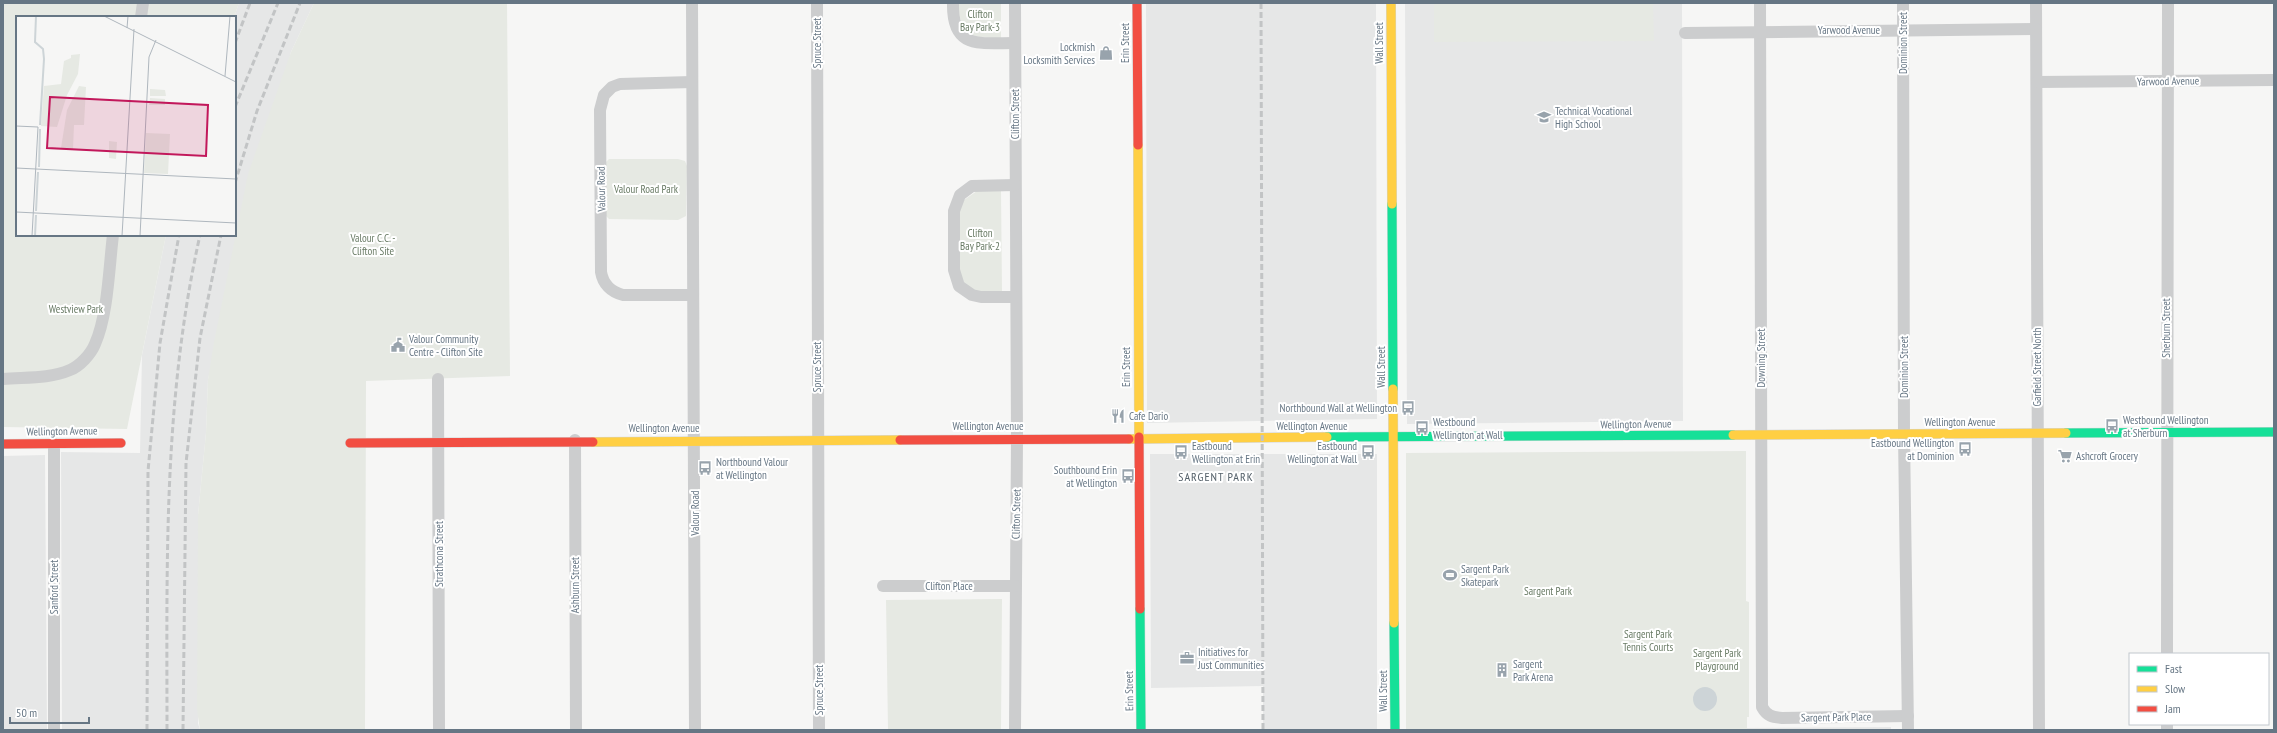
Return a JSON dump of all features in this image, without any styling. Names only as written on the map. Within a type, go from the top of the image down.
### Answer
[{"type":"street","points":[[141,16],[143,3]]},
{"type":"street","name":"Valour Road","points":[[692,3],[695,730]]},
{"type":"street","name":"Spruce Street","points":[[817,3],[819,730]]},
{"type":"street","points":[[953,3],[955,26],[968,40],[980,42],[1014,43]]},
{"type":"street","name":"Clifton Street","points":[[1015,3],[1014,185],[1017,438],[1015,730]]},
{"type":"street","name":"Erin Street","points":[[1137,3],[1141,730]]},
{"type":"street","name":"Wall Street","points":[[1390,3],[1395,730]]},
{"type":"street","name":"Downing Street","points":[[1760,3],[1761,700],[1765,713]]},
{"type":"street","name":"Dominion Street","points":[[1903,3],[1904,434],[1908,730]]},
{"type":"street","name":"Garfield Street North","points":[[2036,3],[2039,730]]},
{"type":"street","name":"Sherburn Street","points":[[2167,653],[2166,433],[2168,3]]},
{"type":"street","name":"Yarwood Avenue","points":[[1685,33],[2036,29]]},
{"type":"street","name":"Yarwood Avenue","points":[[2037,82],[2274,80]]},
{"type":"street","name":"Valour Road","points":[[692,82],[626,83],[612,87],[606,92],[601,104],[600,148],[601,272],[604,284],[614,292],[623,295],[693,295]]},
{"type":"street","points":[[1014,185],[972,186],[960,195],[954,211],[954,270],[959,286],[972,295],[981,297],[1016,297]]},
{"type":"street","points":[[3,379],[50,376],[71,370],[85,359],[95,346],[100,330],[113,236]]},
{"type":"street","name":"Strathcona Street","points":[[438,379],[439,730]]},
{"type":"street","name":"Wellington Avenue","points":[[350,443],[575,440],[1393,438],[2274,432]]},
{"type":"street","name":"Ashburn Street","points":[[575,440],[576,730]]},
{"type":"street","name":"Wellington Avenue","points":[[3,444],[121,443]]},
{"type":"street","name":"Sanford Street","points":[[54,444],[54,730]]},
{"type":"street","name":"Clifton Place","points":[[883,586],[1015,586]]},
{"type":"street","name":"Sargent Park Place","points":[[1765,713],[1771,717],[1782,718],[1908,716]]},
{"type":"shaded area","points":[[239,3],[314,3],[291,52],[208,379],[206,433],[198,515],[198,723],[200,730],[62,730],[61,452],[140,453],[142,355],[166,236],[236,236],[236,16],[234,16]]},
{"type":"shaded area","points":[[1146,3],[1376,3],[1377,419],[1147,423]]},
{"type":"shaded area","points":[[1405,3],[1682,3],[1683,421],[1407,424]]},
{"type":"shaded area","points":[[1150,454],[1377,454],[1377,730],[1263,730],[1263,686],[1151,688]]},
{"type":"shaded area","points":[[45,455],[47,730],[3,730],[3,456]]},
{"type":"shaded area","points":[[1705,687],[1710,688],[1716,694],[1716,704],[1710,710],[1705,711],[1700,710],[1694,704],[1693,699],[1694,694],[1700,688]]},
{"type":"shaded area","points":[[1891,727],[1891,730],[1745,730],[1745,728]]},
{"type":"green space","name":"Westview Park","points":[[3,3],[239,3],[234,16],[16,16],[16,236],[166,236],[127,429],[3,427]]},
{"type":"green space","name":"Valour C.C. - Clifton Site","points":[[314,3],[507,3],[510,376],[366,381],[365,730],[200,730],[197,710],[198,515],[206,433],[208,379],[248,174],[291,52]]},
{"type":"green space","name":"Clifton Bay Park-3","points":[[958,3],[1001,3],[1001,38],[974,36],[964,29],[961,23]]},
{"type":"green space","points":[[1434,3],[1653,3],[1654,41],[1434,42]]},
{"type":"green space","name":"Valour Road Park","points":[[609,159],[678,159],[685,161],[687,166],[686,216],[678,220],[609,219],[606,216],[605,163]]},
{"type":"green space","name":"Clifton Bay Park-2","points":[[1001,190],[1002,292],[976,292],[966,286],[959,274],[959,210],[964,200],[977,191]]},
{"type":"green space","name":"Sargent Park","points":[[1746,451],[1746,601],[1749,602],[1749,717],[1747,717],[1747,730],[1406,730],[1406,453]]},
{"type":"green space","points":[[1002,599],[1001,730],[888,730],[886,600]]},
{"type":"railway","points":[[236,40],[250,3]]},
{"type":"railway","points":[[236,105],[278,3]]},
{"type":"railway","points":[[236,180],[257,111],[300,3]]},
{"type":"railway","points":[[1261,3],[1263,730]]},
{"type":"railway","points":[[147,730],[148,471],[160,343],[179,236]]},
{"type":"railway","points":[[167,730],[168,543],[173,420],[179,359],[188,297],[200,236]]},
{"type":"railway","points":[[183,730],[186,463],[200,338],[221,236]]},
{"type":"traffic: fast","points":[[1392,204],[1393,389]]},
{"type":"traffic: fast","points":[[2066,433],[2274,432]]},
{"type":"traffic: fast","points":[[1327,437],[1733,435]]},
{"type":"traffic: fast","points":[[1140,609],[1141,730]]},
{"type":"traffic: fast","points":[[1394,623],[1395,730]]},
{"type":"traffic: slow","points":[[1391,3],[1392,204]]},
{"type":"traffic: slow","points":[[1138,145],[1139,437]]},
{"type":"traffic: slow","points":[[1393,389],[1394,623]]},
{"type":"traffic: slow","points":[[1733,435],[2066,433]]},
{"type":"traffic: slow","points":[[1129,439],[1327,437]]},
{"type":"traffic: slow","points":[[593,442],[900,440]]},
{"type":"traffic: jam","points":[[1137,3],[1138,145]]},
{"type":"traffic: jam","points":[[1139,437],[1140,609]]},
{"type":"traffic: jam","points":[[900,440],[1129,439]]},
{"type":"traffic: jam","points":[[350,443],[593,442]]},
{"type":"traffic: jam","points":[[3,444],[121,443]]},
{"type":"place","name":"Lockmish Locksmith Services","points":[[1106,53]]},
{"type":"place","name":"Technical Vocational High School","points":[[1544,117]]},
{"type":"place","name":"Valour Community Centre - Clifton Site","points":[[398,345]]},
{"type":"place","name":"Northbound Wall at Wellington","points":[[1408,408]]},
{"type":"place","name":"Cafe Dario","points":[[1118,416]]},
{"type":"place","name":"Westbound Wellington at Sherburn","points":[[2112,426]]},
{"type":"place","name":"Westbound Wellington at Wall","points":[[1422,428]]},
{"type":"place","name":"Eastbound Wellington at Dominion","points":[[1965,449]]},
{"type":"place","name":"Eastbound Wellington at Erin","points":[[1181,452]]},
{"type":"place","name":"Eastbound Wellington at Wall","points":[[1368,452]]},
{"type":"place","name":"Ashcroft Grocery","points":[[2065,456]]},
{"type":"place","name":"Northbound Valour at Wellington","points":[[705,468]]},
{"type":"place","name":"Southbound Erin at Wellington","points":[[1128,476]]},
{"type":"place","name":"Sargent Park Skatepark","points":[[1450,575]]},
{"type":"place","name":"Initiatives for Just Communities","points":[[1187,658]]},
{"type":"place","name":"Sargent Park Arena","points":[[1502,670]]},
{"type":"district","name":"SARGENT PARK","points":[[1216,476]]},
{"type":"park label","name":"Sargent Park Tennis Courts","points":[[1648,640]]},
{"type":"park label","name":"Sargent Park Playground","points":[[1717,659]]}]
